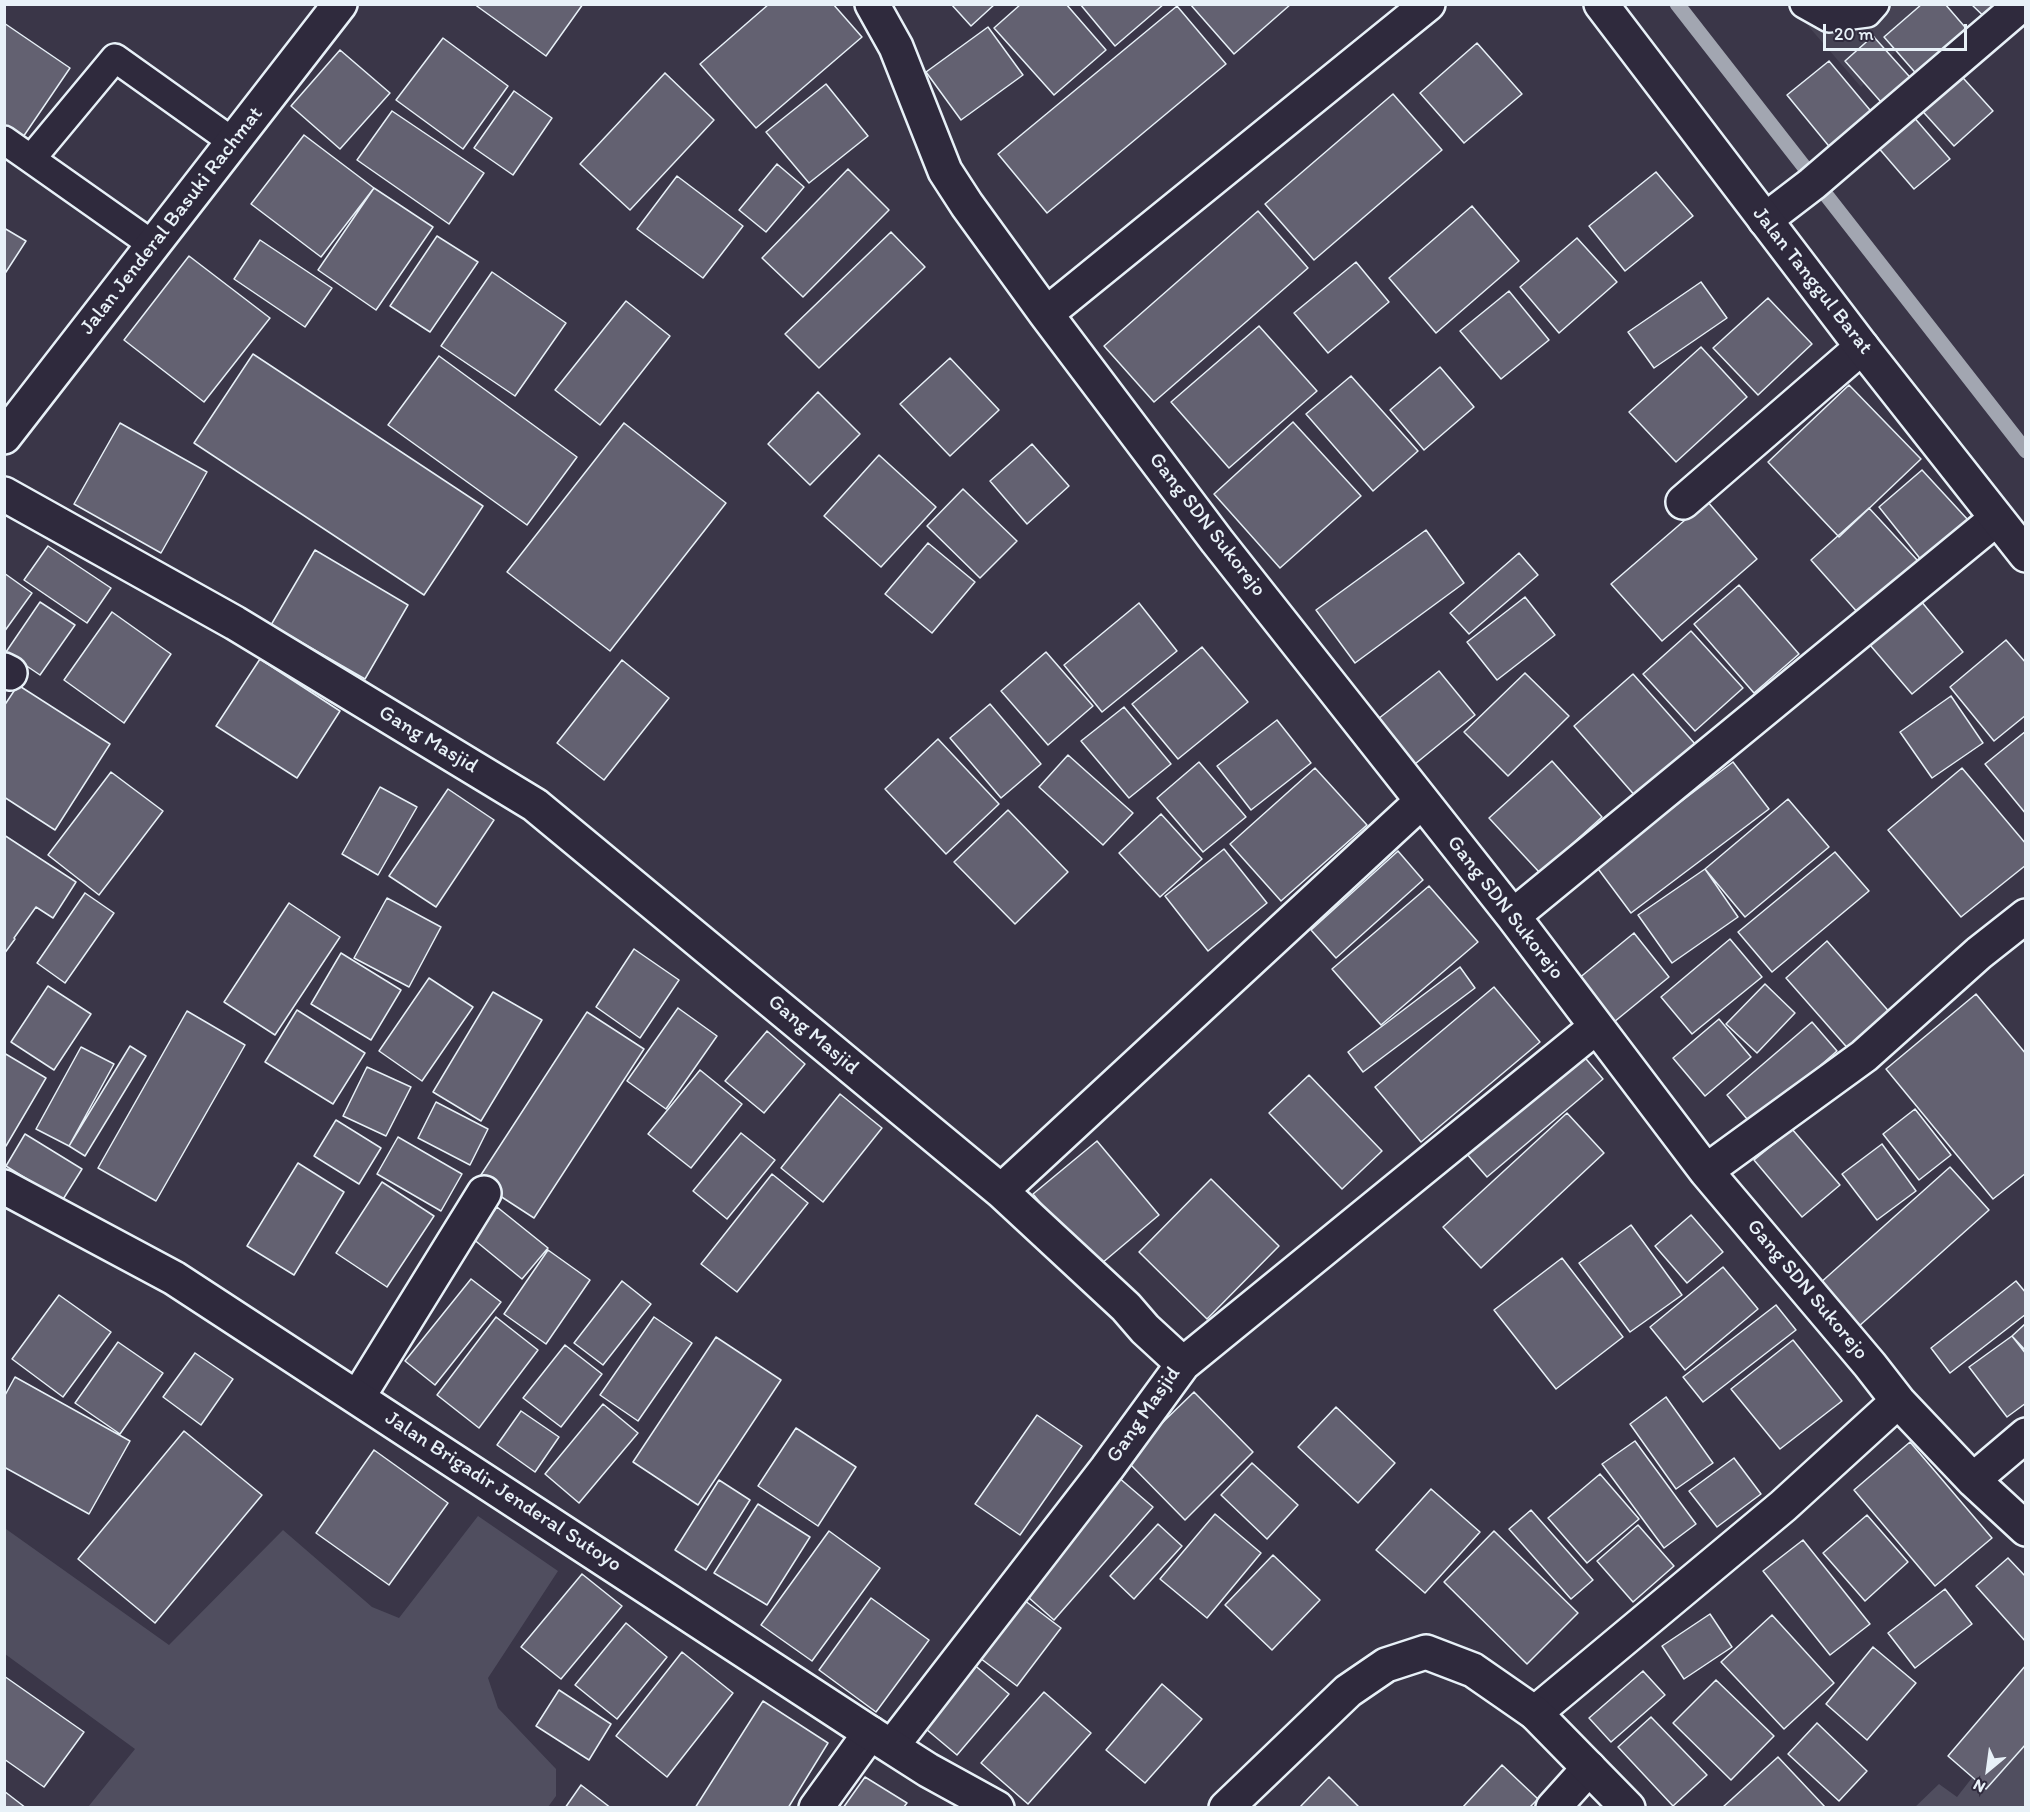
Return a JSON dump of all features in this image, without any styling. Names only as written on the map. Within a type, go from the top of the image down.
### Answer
[{"type":"street","name":"Jalan Jenderal Basuki Rachmat","points":[[4,437],[340,4]]},
{"type":"street","name":"Gang SDN Sukorejo","points":[[872,4],[896,47],[945,171],[1046,314],[1217,541],[1513,916],[1706,1171],[1832,1319],[1898,1401],[1973,1480],[2025,1529]]},
{"type":"street","points":[[1046,314],[1428,4]]},
{"type":"street","name":"Jalan Tanggul Barat","points":[[1601,4],[2025,555]]},
{"type":"street","points":[[1765,220],[1865,140],[2022,4]]},
{"type":"street","points":[[1683,502],[1862,346]]},
{"type":"street","name":"Gang Masjid","points":[[4,494],[235,623],[535,806],[1001,1191],[1126,1307],[1145,1329],[1183,1364],[1107,1468],[881,1740],[816,1808]]},
{"type":"street","points":[[1513,916],[1996,519]]},
{"type":"street","points":[[1001,1191],[1422,801]]},
{"type":"street","points":[[1706,1171],[1864,1056],[1979,953],[2025,916]]},
{"type":"street","points":[[1183,1364],[1596,1027]]},
{"type":"street","name":"Jalan Brigadir Jenderal Sutoyo","points":[[4,1187],[174,1278],[881,1740],[928,1770],[997,1808]]},
{"type":"street","points":[[358,1397],[484,1193]]},
{"type":"street","points":[[1535,1713],[1784,1506],[1898,1401]]},
{"type":"street","points":[[1973,1480],[2025,1435]]},
{"type":"street","points":[[1226,1808],[1348,1691],[1386,1665],[1426,1652],[1473,1670],[1535,1713],[1628,1808]]},
{"type":"street","points":[[1553,1808],[1589,1768]]},
{"type":"lane","points":[[1804,4],[1829,18],[1867,13],[1875,4]]},
{"type":"lane","points":[[32,159],[114,58],[233,141]]},
{"type":"lane","points":[[4,140],[153,245]]},
{"type":"shaded area","points":[[1790,5],[1941,5],[1861,87]]},
{"type":"shaded area","points":[[478,1516],[558,1571],[488,1678],[498,1708],[556,1769],[556,1796],[548,1807],[88,1807],[135,1749],[5,1654],[4,1532],[6,1529],[169,1645],[283,1530],[372,1607],[399,1618]]},
{"type":"shaded area","points":[[2025,1710],[2025,1807],[1914,1808],[1939,1784],[1957,1797]]},
{"type":"building","points":[[474,4],[583,4],[546,56]]},
{"type":"building","points":[[769,4],[833,4],[862,37],[756,128],[700,64]]},
{"type":"building","points":[[951,4],[995,4],[971,26]]},
{"type":"building","points":[[1021,4],[1066,4],[1106,50],[1054,95],[994,28]]},
{"type":"building","points":[[1080,4],[1164,4],[1115,46]]},
{"type":"building","points":[[1190,4],[1291,4],[1234,54]]},
{"type":"building","points":[[1922,4],[1945,4],[1971,34],[1920,78],[1884,37]]},
{"type":"building","points":[[1971,4],[2016,4],[1995,27]]},
{"type":"building","points":[[1177,6],[1226,64],[1047,213],[998,154]]},
{"type":"building","points":[[4,23],[70,68],[21,140],[4,129]]},
{"type":"building","points":[[988,27],[1023,75],[961,120],[926,72]]},
{"type":"building","points":[[1873,36],[1917,85],[1888,110],[1845,61]]},
{"type":"building","points":[[443,38],[508,86],[463,149],[396,100]]},
{"type":"building","points":[[1477,43],[1522,94],[1464,143],[1420,93]]},
{"type":"building","points":[[340,50],[390,93],[340,149],[291,106]]},
{"type":"building","points":[[1829,61],[1880,122],[1837,156],[1787,95]]},
{"type":"building","points":[[1955,69],[1993,111],[1954,146],[1916,104]]},
{"type":"building","points":[[665,73],[714,120],[630,210],[580,164]]},
{"type":"building","points":[[826,84],[868,136],[809,183],[766,132]]},
{"type":"building","points":[[514,91],[552,118],[513,175],[474,148]]},
{"type":"building","points":[[1393,94],[1442,150],[1314,260],[1265,204]]},
{"type":"building","points":[[392,111],[484,173],[449,224],[357,160]]},
{"type":"building","points":[[1912,115],[1950,159],[1914,189],[1876,145]]},
{"type":"building","points":[[304,135],[374,188],[321,257],[251,204]]},
{"type":"building","points":[[777,164],[804,187],[766,232],[739,210]]},
{"type":"building","points":[[848,169],[889,210],[803,297],[762,258]]},
{"type":"building","points":[[1656,172],[1693,216],[1625,271],[1589,226]]},
{"type":"building","points":[[677,176],[743,226],[703,278],[637,229]]},
{"type":"building","points":[[374,188],[433,227],[376,310],[318,270]]},
{"type":"building","points":[[1472,206],[1519,261],[1436,333],[1389,278]]},
{"type":"building","points":[[1258,211],[1308,268],[1154,402],[1104,346]]},
{"type":"building","points":[[4,228],[26,241],[4,275]]},
{"type":"building","points":[[891,232],[925,267],[819,368],[785,334]]},
{"type":"building","points":[[437,236],[478,262],[430,332],[390,306]]},
{"type":"building","points":[[1577,238],[1617,282],[1559,333],[1520,287]]},
{"type":"building","points":[[260,240],[332,288],[305,327],[234,279]]},
{"type":"building","points":[[189,256],[270,318],[204,402],[124,340]]},
{"type":"building","points":[[1356,262],[1389,302],[1328,353],[1294,313]]},
{"type":"building","points":[[492,272],[566,323],[515,396],[441,346]]},
{"type":"building","points":[[1701,282],[1727,318],[1654,368],[1628,332]]},
{"type":"building","points":[[1509,291],[1549,340],[1501,379],[1460,331]]},
{"type":"building","points":[[1768,298],[1812,344],[1758,395],[1713,348]]},
{"type":"building","points":[[626,301],[670,336],[600,425],[555,390]]},
{"type":"building","points":[[1259,326],[1317,391],[1229,468],[1171,402]]},
{"type":"building","points":[[1701,347],[1747,397],[1676,462],[1629,412]]},
{"type":"building","points":[[253,354],[483,506],[424,595],[194,443]]},
{"type":"building","points":[[439,356],[577,457],[527,525],[388,425]]},
{"type":"building","points":[[950,358],[999,410],[950,456],[900,404]]},
{"type":"building","points":[[1440,367],[1474,407],[1424,450],[1390,410]]},
{"type":"building","points":[[1351,376],[1418,451],[1373,491],[1306,414]]},
{"type":"building","points":[[1849,385],[1921,459],[1839,537],[1768,462]]},
{"type":"building","points":[[818,392],[860,434],[810,485],[768,444]]},
{"type":"building","points":[[1293,422],[1361,496],[1280,568],[1214,494]]},
{"type":"building","points":[[120,423],[207,472],[161,553],[74,504]]},
{"type":"building","points":[[624,423],[726,503],[610,651],[507,572]]},
{"type":"building","points":[[1032,444],[1069,486],[1027,524],[990,481]]},
{"type":"building","points":[[879,455],[936,507],[881,567],[824,516]]},
{"type":"building","points":[[1922,470],[1969,521],[1922,561],[1879,507]]},
{"type":"building","points":[[963,489],[1017,541],[980,578],[927,526]]},
{"type":"building","points":[[1707,501],[1757,559],[1662,641],[1611,584]]},
{"type":"building","points":[[1869,508],[1918,561],[1859,614],[1811,560]]},
{"type":"building","points":[[1426,530],[1464,583],[1355,663],[1316,610]]},
{"type":"building","points":[[928,543],[975,582],[932,633],[885,594]]},
{"type":"building","points":[[48,546],[111,588],[87,623],[24,580]]},
{"type":"building","points":[[315,550],[408,605],[365,679],[271,625]]},
{"type":"building","points":[[1519,553],[1538,575],[1469,634],[1450,613]]},
{"type":"building","points":[[4,573],[32,593],[4,632]]},
{"type":"building","points":[[1739,585],[1799,654],[1754,693],[1694,624]]},
{"type":"building","points":[[1916,595],[1963,652],[1912,694],[1864,638]]},
{"type":"building","points":[[1525,597],[1555,635],[1497,680],[1467,642]]},
{"type":"building","points":[[40,602],[75,625],[40,675],[6,652]]},
{"type":"building","points":[[1139,603],[1177,651],[1102,712],[1064,665]]},
{"type":"building","points":[[112,612],[171,654],[124,723],[64,680]]},
{"type":"building","points":[[1691,631],[1743,688],[1695,731],[1643,674]]},
{"type":"building","points":[[2006,640],[2026,663],[2026,715],[1994,741],[1950,687]]},
{"type":"building","points":[[1202,647],[1248,702],[1178,759],[1132,704]]},
{"type":"building","points":[[1046,652],[1093,706],[1048,745],[1001,691]]},
{"type":"building","points":[[260,659],[340,711],[297,778],[216,726]]},
{"type":"building","points":[[622,660],[669,698],[604,780],[557,743]]},
{"type":"building","points":[[1439,671],[1475,715],[1415,764],[1378,719]]},
{"type":"building","points":[[1525,673],[1569,716],[1508,776],[1464,732]]},
{"type":"building","points":[[1633,674],[1696,745],[1637,798],[1574,726]]},
{"type":"building","points":[[18,685],[110,744],[55,830],[4,797],[4,706]]},
{"type":"building","points":[[1951,696],[1983,743],[1932,778],[1900,732]]},
{"type":"building","points":[[990,704],[1041,764],[1001,798],[950,738]]},
{"type":"building","points":[[1124,707],[1171,764],[1129,798],[1081,741]]},
{"type":"building","points":[[1277,720],[1311,763],[1251,810],[1217,766]]},
{"type":"building","points":[[2026,731],[2026,814],[1985,764]]},
{"type":"building","points":[[938,739],[999,804],[946,854],[885,789]]},
{"type":"building","points":[[1068,755],[1133,813],[1103,845],[1039,787]]},
{"type":"building","points":[[1552,761],[1602,817],[1540,873],[1489,818]]},
{"type":"building","points":[[1199,762],[1246,817],[1203,852],[1157,798]]},
{"type":"building","points":[[1733,762],[1769,809],[1631,913],[1596,866]]},
{"type":"building","points":[[1315,768],[1367,825],[1281,901],[1230,844]]},
{"type":"building","points":[[1962,768],[2026,844],[2026,865],[1961,917],[1888,830]]},
{"type":"building","points":[[111,772],[163,811],[99,895],[48,855]]},
{"type":"building","points":[[380,787],[417,807],[378,875],[342,854]]},
{"type":"building","points":[[448,789],[494,820],[436,907],[389,876]]},
{"type":"building","points":[[1788,799],[1829,847],[1745,917],[1705,869]]},
{"type":"building","points":[[1008,810],[1068,872],[1015,924],[954,862]]},
{"type":"building","points":[[1161,814],[1202,859],[1160,897],[1119,853]]},
{"type":"building","points":[[4,835],[76,882],[53,918],[36,907],[4,954]]},
{"type":"building","points":[[1224,849],[1267,903],[1208,951],[1165,896]]},
{"type":"building","points":[[1398,851],[1423,880],[1336,958],[1311,930]]},
{"type":"building","points":[[1835,852],[1869,891],[1772,972],[1738,932]]},
{"type":"building","points":[[1705,869],[1738,917],[1672,963],[1638,915]]},
{"type":"building","points":[[1429,886],[1478,942],[1381,1025],[1332,969]]},
{"type":"building","points":[[85,893],[114,913],[65,983],[37,963]]},
{"type":"building","points":[[387,898],[441,927],[409,987],[354,958]]},
{"type":"building","points":[[289,903],[340,937],[275,1035],[224,1002]]},
{"type":"building","points":[[1634,933],[1669,977],[1614,1022],[1578,979]]},
{"type":"building","points":[[1730,939],[1762,977],[1692,1034],[1661,997]]},
{"type":"building","points":[[1827,941],[1892,1015],[1851,1052],[1786,978]]},
{"type":"building","points":[[634,949],[679,980],[640,1038],[596,1007]]},
{"type":"building","points":[[341,953],[401,990],[371,1040],[311,1004]]},
{"type":"building","points":[[1460,967],[1475,988],[1363,1072],[1348,1052]]},
{"type":"building","points":[[429,978],[473,1007],[422,1081],[379,1051]]},
{"type":"building","points":[[1765,984],[1795,1013],[1757,1053],[1726,1024]]},
{"type":"building","points":[[48,986],[91,1014],[54,1070],[11,1042]]},
{"type":"building","points":[[1494,987],[1540,1042],[1421,1142],[1375,1087]]},
{"type":"building","points":[[493,992],[542,1020],[481,1121],[433,1092]]},
{"type":"building","points":[[1976,994],[2026,1054],[2026,1173],[1993,1199],[1886,1069]]},
{"type":"building","points":[[678,1008],[717,1036],[666,1109],[627,1081]]},
{"type":"building","points":[[297,1010],[365,1053],[333,1104],[265,1062]]},
{"type":"building","points":[[187,1011],[245,1045],[156,1201],[98,1168]]},
{"type":"building","points":[[587,1012],[644,1049],[534,1218],[477,1181]]},
{"type":"building","points":[[1719,1019],[1751,1057],[1705,1096],[1673,1058]]},
{"type":"building","points":[[1812,1022],[1837,1051],[1752,1125],[1727,1095]]},
{"type":"building","points":[[767,1031],[805,1064],[764,1113],[725,1081]]},
{"type":"building","points":[[130,1046],[146,1056],[85,1156],[69,1146]]},
{"type":"building","points":[[81,1047],[114,1064],[69,1146],[36,1129]]},
{"type":"building","points":[[1576,1047],[1603,1079],[1487,1177],[1459,1145]]},
{"type":"building","points":[[4,1053],[46,1078],[6,1146],[4,1145]]},
{"type":"building","points":[[367,1067],[411,1087],[386,1136],[343,1116]]},
{"type":"building","points":[[700,1070],[742,1104],[691,1168],[648,1134]]},
{"type":"building","points":[[1309,1075],[1382,1151],[1342,1189],[1269,1113]]},
{"type":"building","points":[[840,1094],[882,1128],[823,1202],[781,1168]]},
{"type":"building","points":[[436,1102],[488,1129],[470,1165],[418,1138]]},
{"type":"building","points":[[1915,1109],[1951,1155],[1919,1180],[1883,1134]]},
{"type":"building","points":[[1567,1113],[1604,1153],[1481,1268],[1443,1227]]},
{"type":"building","points":[[336,1120],[381,1148],[359,1184],[314,1156]]},
{"type":"building","points":[[1792,1129],[1840,1185],[1802,1217],[1754,1160]]},
{"type":"building","points":[[741,1133],[775,1160],[727,1219],[693,1191]]},
{"type":"building","points":[[25,1134],[82,1169],[62,1201],[6,1166]]},
{"type":"building","points":[[398,1137],[462,1174],[441,1211],[377,1174]]},
{"type":"building","points":[[1097,1141],[1159,1215],[1095,1269],[1033,1194]]},
{"type":"building","points":[[1882,1144],[1916,1191],[1877,1220],[1842,1174]]},
{"type":"building","points":[[298,1163],[344,1192],[294,1275],[247,1246]]},
{"type":"building","points":[[1950,1167],[1989,1210],[1858,1327],[1819,1284]]},
{"type":"building","points":[[772,1174],[808,1203],[737,1292],[701,1264]]},
{"type":"building","points":[[1211,1179],[1279,1246],[1207,1319],[1139,1252]]},
{"type":"building","points":[[382,1182],[434,1216],[387,1287],[336,1253]]},
{"type":"building","points":[[497,1207],[548,1248],[522,1279],[472,1238]]},
{"type":"building","points":[[1691,1215],[1723,1252],[1687,1283],[1655,1246]]},
{"type":"building","points":[[1631,1225],[1682,1295],[1630,1332],[1579,1263]]},
{"type":"building","points":[[548,1250],[590,1280],[546,1344],[504,1314]]},
{"type":"building","points":[[1562,1258],[1623,1337],[1556,1389],[1494,1310]]},
{"type":"building","points":[[1723,1267],[1758,1309],[1685,1370],[1650,1327]]},
{"type":"building","points":[[471,1279],[501,1302],[435,1385],[405,1361]]},
{"type":"building","points":[[622,1281],[651,1304],[603,1365],[574,1343]]},
{"type":"building","points":[[2016,1281],[2026,1293],[2026,1314],[1950,1373],[1931,1348]]},
{"type":"building","points":[[59,1295],[111,1332],[63,1397],[12,1359]]},
{"type":"building","points":[[1776,1305],[1796,1330],[1703,1402],[1683,1377]]},
{"type":"building","points":[[496,1317],[538,1350],[479,1428],[437,1395]]},
{"type":"building","points":[[654,1317],[692,1343],[638,1421],[600,1395]]},
{"type":"building","points":[[2026,1323],[2026,1351],[2012,1336]]},
{"type":"building","points":[[2012,1336],[2026,1354],[2026,1403],[2007,1417],[1969,1367]]},
{"type":"building","points":[[716,1337],[781,1380],[698,1505],[633,1462]]},
{"type":"building","points":[[1793,1340],[1842,1401],[1780,1449],[1731,1389]]},
{"type":"building","points":[[118,1342],[163,1373],[120,1434],[75,1403]]},
{"type":"building","points":[[565,1345],[602,1374],[561,1427],[523,1398]]},
{"type":"building","points":[[195,1353],[233,1379],[201,1425],[163,1397]]},
{"type":"building","points":[[15,1377],[130,1441],[89,1514],[4,1467],[4,1397]]},
{"type":"building","points":[[1194,1392],[1253,1452],[1185,1520],[1125,1459]]},
{"type":"building","points":[[1666,1397],[1713,1463],[1676,1489],[1630,1424]]},
{"type":"building","points":[[603,1404],[638,1433],[579,1503],[545,1474]]},
{"type":"building","points":[[1336,1407],[1395,1463],[1358,1503],[1298,1447]]},
{"type":"building","points":[[521,1411],[559,1437],[535,1472],[497,1445]]},
{"type":"building","points":[[1037,1415],[1082,1446],[1020,1535],[975,1504]]},
{"type":"building","points":[[796,1428],[856,1467],[818,1526],[758,1486]]},
{"type":"building","points":[[184,1431],[262,1495],[155,1623],[78,1559]]},
{"type":"building","points":[[1635,1441],[1696,1524],[1664,1548],[1602,1464]]},
{"type":"building","points":[[1910,1442],[1992,1538],[1935,1586],[1854,1490]]},
{"type":"building","points":[[374,1450],[448,1503],[389,1585],[316,1533]]},
{"type":"building","points":[[1734,1458],[1761,1494],[1717,1527],[1689,1491]]},
{"type":"building","points":[[1252,1463],[1298,1505],[1267,1539],[1221,1495]]},
{"type":"building","points":[[1600,1474],[1639,1519],[1587,1563],[1548,1518]]},
{"type":"building","points":[[1118,1477],[1153,1507],[1054,1620],[1019,1589]]},
{"type":"building","points":[[719,1480],[750,1500],[706,1570],[675,1550]]},
{"type":"building","points":[[1431,1489],[1480,1532],[1425,1593],[1376,1550]]},
{"type":"building","points":[[758,1504],[810,1537],[767,1605],[714,1573]]},
{"type":"building","points":[[1531,1510],[1593,1580],[1571,1599],[1509,1529]]},
{"type":"building","points":[[1215,1514],[1261,1553],[1207,1618],[1160,1579]]},
{"type":"building","points":[[1867,1515],[1908,1562],[1865,1601],[1823,1553]]},
{"type":"building","points":[[1158,1524],[1182,1546],[1134,1599],[1110,1576]]},
{"type":"building","points":[[1638,1525],[1674,1566],[1633,1602],[1597,1561]]},
{"type":"building","points":[[829,1531],[880,1568],[812,1661],[761,1625]]},
{"type":"building","points":[[1494,1531],[1578,1613],[1527,1664],[1444,1582]]},
{"type":"building","points":[[1803,1540],[1870,1624],[1830,1655],[1763,1571]]},
{"type":"building","points":[[1273,1555],[1320,1600],[1272,1650],[1225,1605]]},
{"type":"building","points":[[2008,1558],[2026,1577],[2026,1642],[1976,1586]]},
{"type":"building","points":[[582,1574],[622,1606],[561,1679],[521,1647]]},
{"type":"building","points":[[1945,1589],[1972,1624],[1915,1668],[1888,1633]]},
{"type":"building","points":[[1020,1597],[1061,1628],[1017,1686],[976,1655]]},
{"type":"building","points":[[871,1598],[929,1640],[876,1712],[819,1670]]},
{"type":"building","points":[[1710,1614],[1732,1647],[1684,1679],[1662,1646]]},
{"type":"building","points":[[1772,1615],[1834,1683],[1784,1729],[1721,1662]]},
{"type":"building","points":[[626,1623],[667,1657],[617,1719],[575,1685]]},
{"type":"building","points":[[1873,1647],[1916,1683],[1867,1740],[1826,1704]]},
{"type":"building","points":[[682,1652],[733,1693],[667,1777],[616,1736]]},
{"type":"building","points":[[972,1663],[1009,1694],[957,1755],[920,1724]]},
{"type":"building","points":[[2026,1665],[2026,1744],[1986,1789],[1948,1756]]},
{"type":"building","points":[[1643,1671],[1665,1695],[1611,1742],[1589,1718]]},
{"type":"building","points":[[4,1676],[84,1732],[44,1787],[4,1759]]},
{"type":"building","points":[[1716,1680],[1774,1736],[1731,1780],[1673,1723]]},
{"type":"building","points":[[1162,1684],[1202,1719],[1145,1783],[1106,1750]]},
{"type":"building","points":[[559,1690],[611,1724],[589,1760],[536,1726]]},
{"type":"building","points":[[1044,1692],[1091,1733],[1028,1804],[981,1763]]},
{"type":"building","points":[[763,1701],[828,1743],[788,1808],[695,1808]]},
{"type":"building","points":[[1651,1717],[1707,1775],[1673,1806],[1618,1747]]},
{"type":"building","points":[[1817,1723],[1867,1771],[1839,1801],[1788,1754]]},
{"type":"building","points":[[1778,1757],[1826,1808],[1723,1808],[1723,1807]]},
{"type":"building","points":[[1502,1765],[1538,1799],[1529,1808],[1462,1808]]},
{"type":"building","points":[[865,1777],[907,1803],[903,1808],[843,1808]]},
{"type":"building","points":[[1329,1777],[1360,1808],[1299,1808]]},
{"type":"building","points":[[581,1785],[611,1808],[565,1808]]},
{"type":"building","points":[[4,1791],[26,1808],[4,1808]]},
{"type":"waterway","points":[[1677,4],[2026,451]]}]
